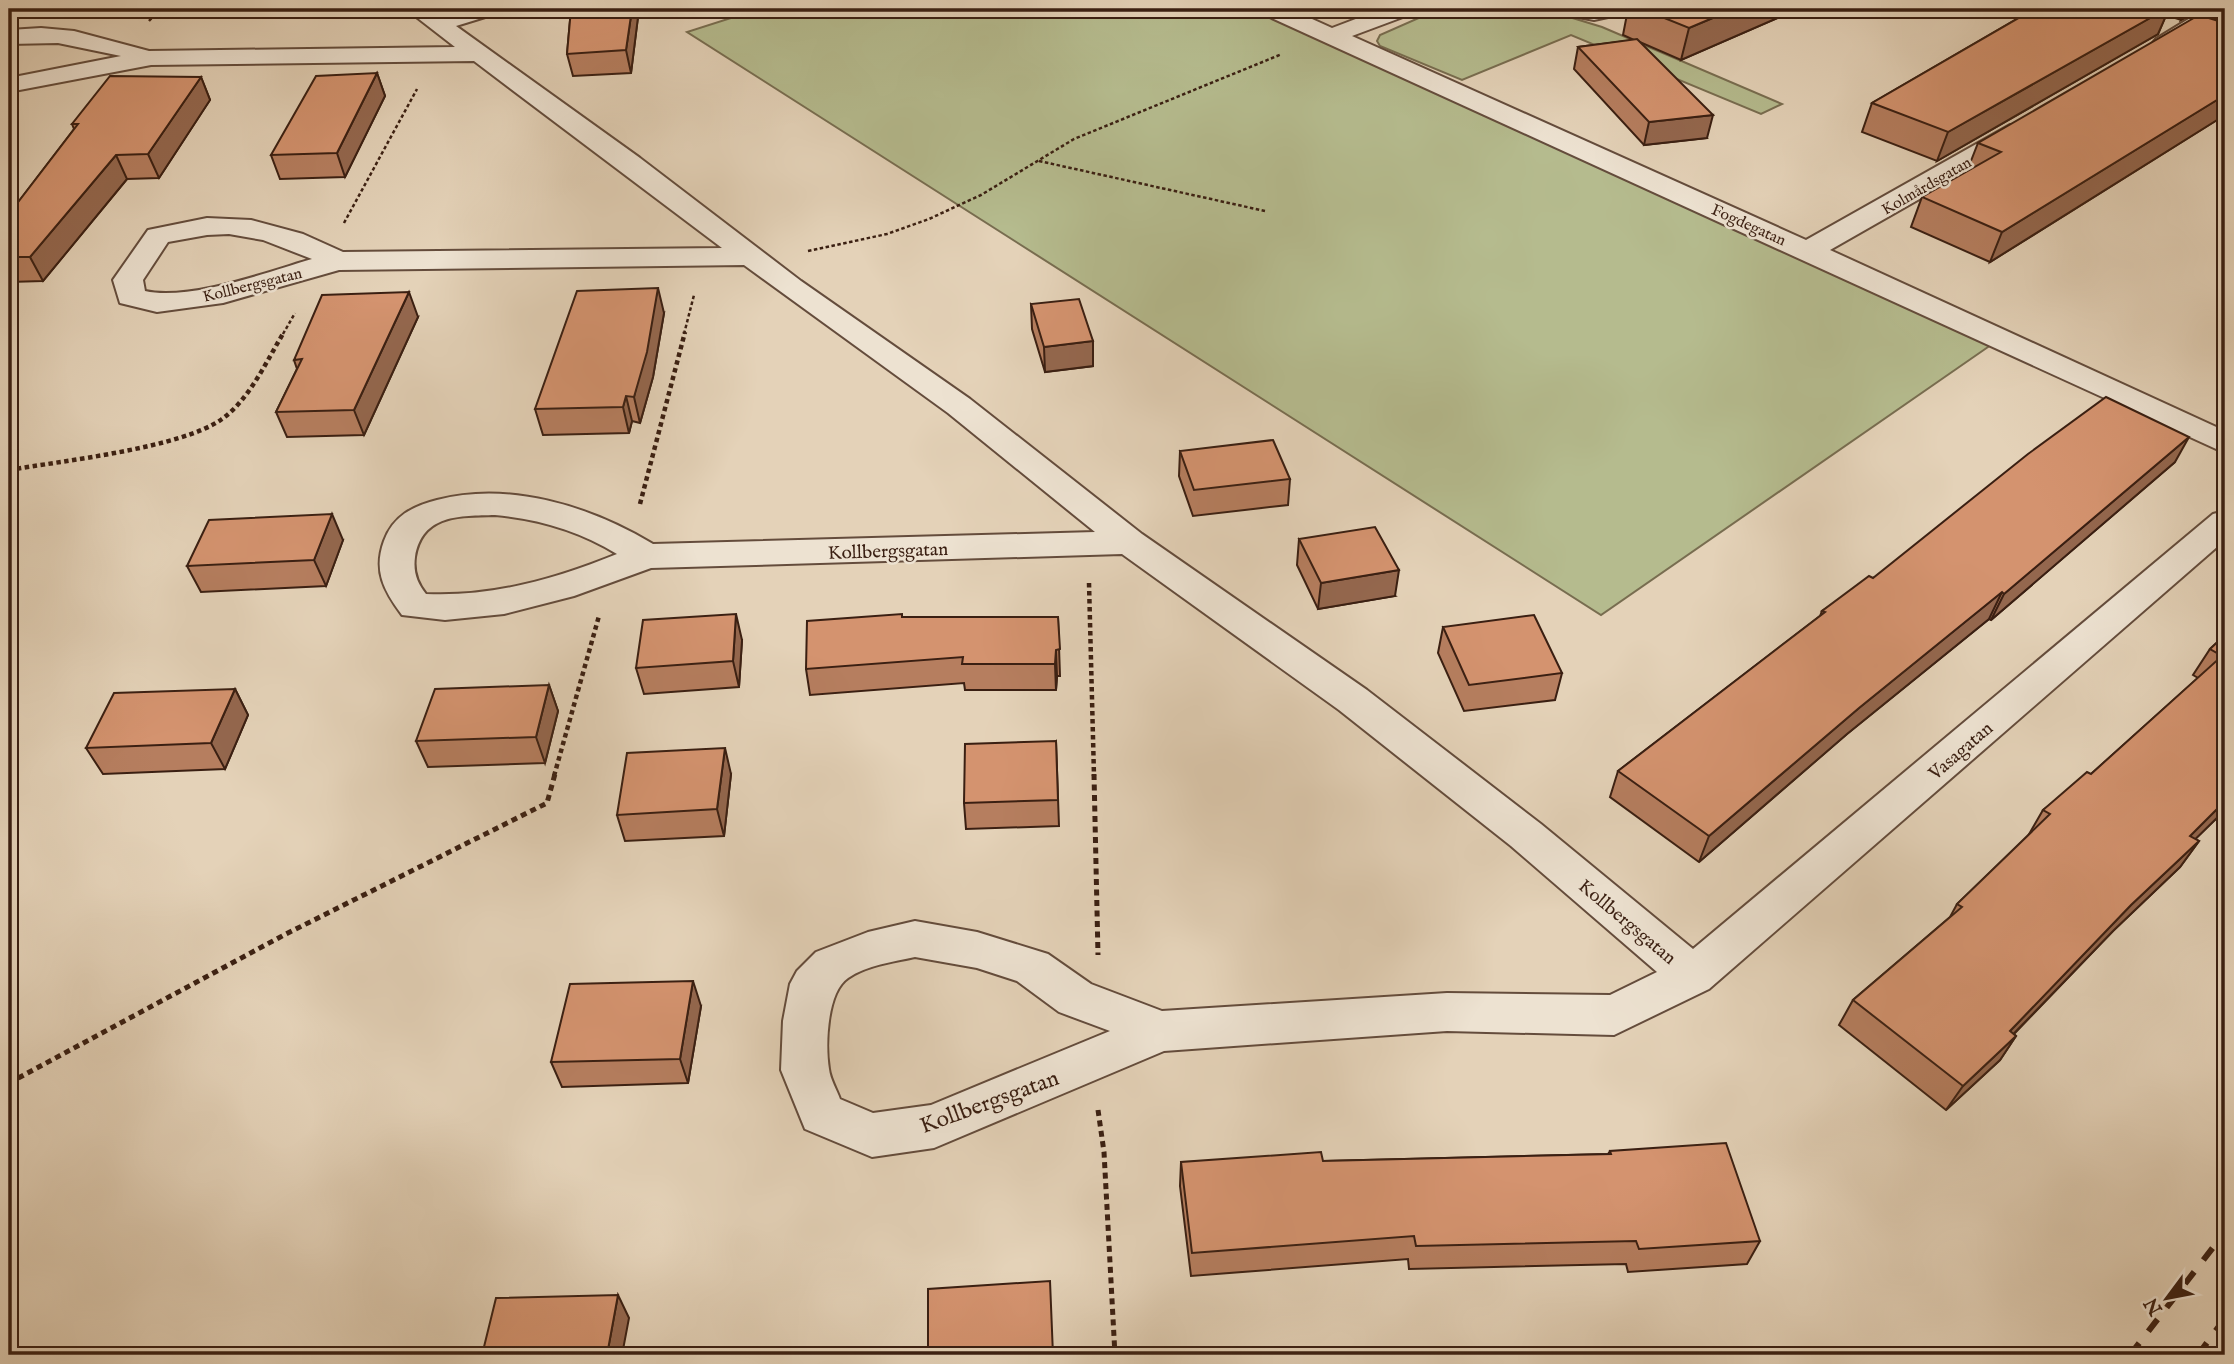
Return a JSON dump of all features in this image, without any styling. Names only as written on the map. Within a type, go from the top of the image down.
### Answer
[{"type":"street","points":[[9,85],[151,58],[431,29],[487,9]]},
{"type":"street","name":"Fogdegatan","points":[[1271,9],[1809,250],[2225,443]]},
{"type":"street","points":[[1331,36],[1403,9]]},
{"type":"street","points":[[1570,9],[1594,13],[1614,9]]},
{"type":"street","points":[[2141,58],[2221,9]]},
{"type":"street","points":[[2151,20],[2215,42]]},
{"type":"street","name":"Kollbergsgatan","points":[[431,29],[480,54],[959,406],[1130,542],[1353,701],[1527,835],[1693,976],[1614,1014],[1447,1012],[1161,1031],[934,1126],[872,1135],[822,1114],[805,1070],[806,1021],[813,985],[832,965],[868,950],[915,939],[977,950],[1032,967],[1075,998],[1161,1031]]},
{"type":"street","points":[[9,37],[30,33],[104,44],[151,58]]},
{"type":"street","name":"Kolmårdsgatan","points":[[1809,250],[2039,118]]},
{"type":"street","name":"Kollbergsgatan","points":[[328,261],[298,240],[214,223],[158,236],[128,280],[131,296],[158,303],[223,294],[328,261],[752,256]]},
{"type":"street","name":"Kollbergsgatan","points":[[628,557],[541,511],[494,501],[464,504],[427,513],[405,530],[396,559],[397,583],[415,606],[452,610],[519,601],[628,557],[1130,542]]},
{"type":"street","name":"Vasagatan","points":[[1693,976],[2225,522]]},
{"type":"path","points":[[9,470],[192,433],[220,420],[235,405],[328,261],[431,29]]},
{"type":"path","points":[[752,256],[812,251],[887,234],[981,195],[1074,139],[1331,36]]},
{"type":"path","points":[[1038,161],[1265,211]]},
{"type":"path","points":[[9,1083],[284,935],[547,803],[628,557],[705,256]]},
{"type":"path","points":[[1087,543],[1092,637],[1099,1008]]},
{"type":"path","points":[[1092,1062],[1104,1152],[1115,1355]]},
{"type":"green space","points":[[759,9],[1271,9],[2001,338],[1601,615],[687,32]]},
{"type":"green space","points":[[1439,9],[1543,9],[1602,27],[1782,104],[1761,114],[1571,35],[1462,80],[1380,46],[1377,41],[1380,35]]},
{"type":"building","points":[[571,9],[632,9],[626,50],[567,54]]},
{"type":"building","points":[[1642,9],[1734,9],[1689,28]]},
{"type":"building","points":[[2034,9],[2166,9],[1948,132],[1872,103]]},
{"type":"building","points":[[2199,15],[2225,23],[2225,95],[2002,232],[1922,197],[2001,152],[1978,143]]},
{"type":"building","points":[[1637,39],[1713,115],[1649,122],[1578,47]]},
{"type":"building","points":[[377,73],[337,153],[271,155],[316,76]]},
{"type":"building","points":[[110,76],[201,77],[148,154],[116,155],[30,257],[9,257],[9,214],[78,124],[72,124]]},
{"type":"building","points":[[658,288],[647,352],[634,397],[626,396],[623,407],[535,409],[577,291]]},
{"type":"building","points":[[409,292],[354,410],[276,412],[302,359],[294,360],[322,295]]},
{"type":"building","points":[[1079,299],[1093,341],[1044,347],[1031,304]]},
{"type":"building","points":[[2106,397],[2189,437],[2004,594],[2002,592],[1859,708],[1709,836],[1618,771],[1825,612],[1822,611],[1869,576],[1873,578],[2028,454]]},
{"type":"building","points":[[1273,440],[1290,479],[1194,490],[1180,451]]},
{"type":"building","points":[[332,514],[314,560],[187,566],[209,520]]},
{"type":"building","points":[[1375,527],[1399,570],[1321,583],[1299,539]]},
{"type":"building","points":[[736,614],[733,661],[636,668],[643,620]]},
{"type":"building","points":[[902,614],[902,617],[1058,617],[1060,649],[1056,650],[1055,664],[962,664],[963,657],[806,669],[807,621]]},
{"type":"building","points":[[1534,615],[1562,673],[1469,685],[1443,627]]},
{"type":"building","points":[[2225,635],[2225,801],[2190,836],[2199,841],[2131,905],[2010,1031],[2016,1036],[1963,1086],[1853,1000],[1962,907],[1957,904],[2050,814],[2043,810],[2087,772],[2091,774],[2222,656],[2210,649]]},
{"type":"building","points":[[549,685],[536,737],[416,741],[435,689]]},
{"type":"building","points":[[235,689],[211,743],[86,748],[114,693]]},
{"type":"building","points":[[1056,741],[1058,800],[964,803],[965,744]]},
{"type":"building","points":[[725,748],[717,809],[617,815],[627,753]]},
{"type":"building","points":[[693,981],[680,1059],[551,1062],[570,984]]},
{"type":"building","points":[[1726,1143],[1760,1241],[1639,1249],[1636,1241],[1416,1246],[1414,1236],[1192,1253],[1181,1162],[1321,1152],[1323,1161],[1611,1154],[1610,1151]]},
{"type":"building","points":[[1050,1281],[1053,1355],[928,1355],[928,1289]]},
{"type":"building","points":[[618,1295],[607,1355],[482,1355],[496,1298]]},
{"type":"railway","points":[[2130,1355],[2225,1232]]},
{"type":"railway","points":[[2198,1355],[2225,1318]]}]
